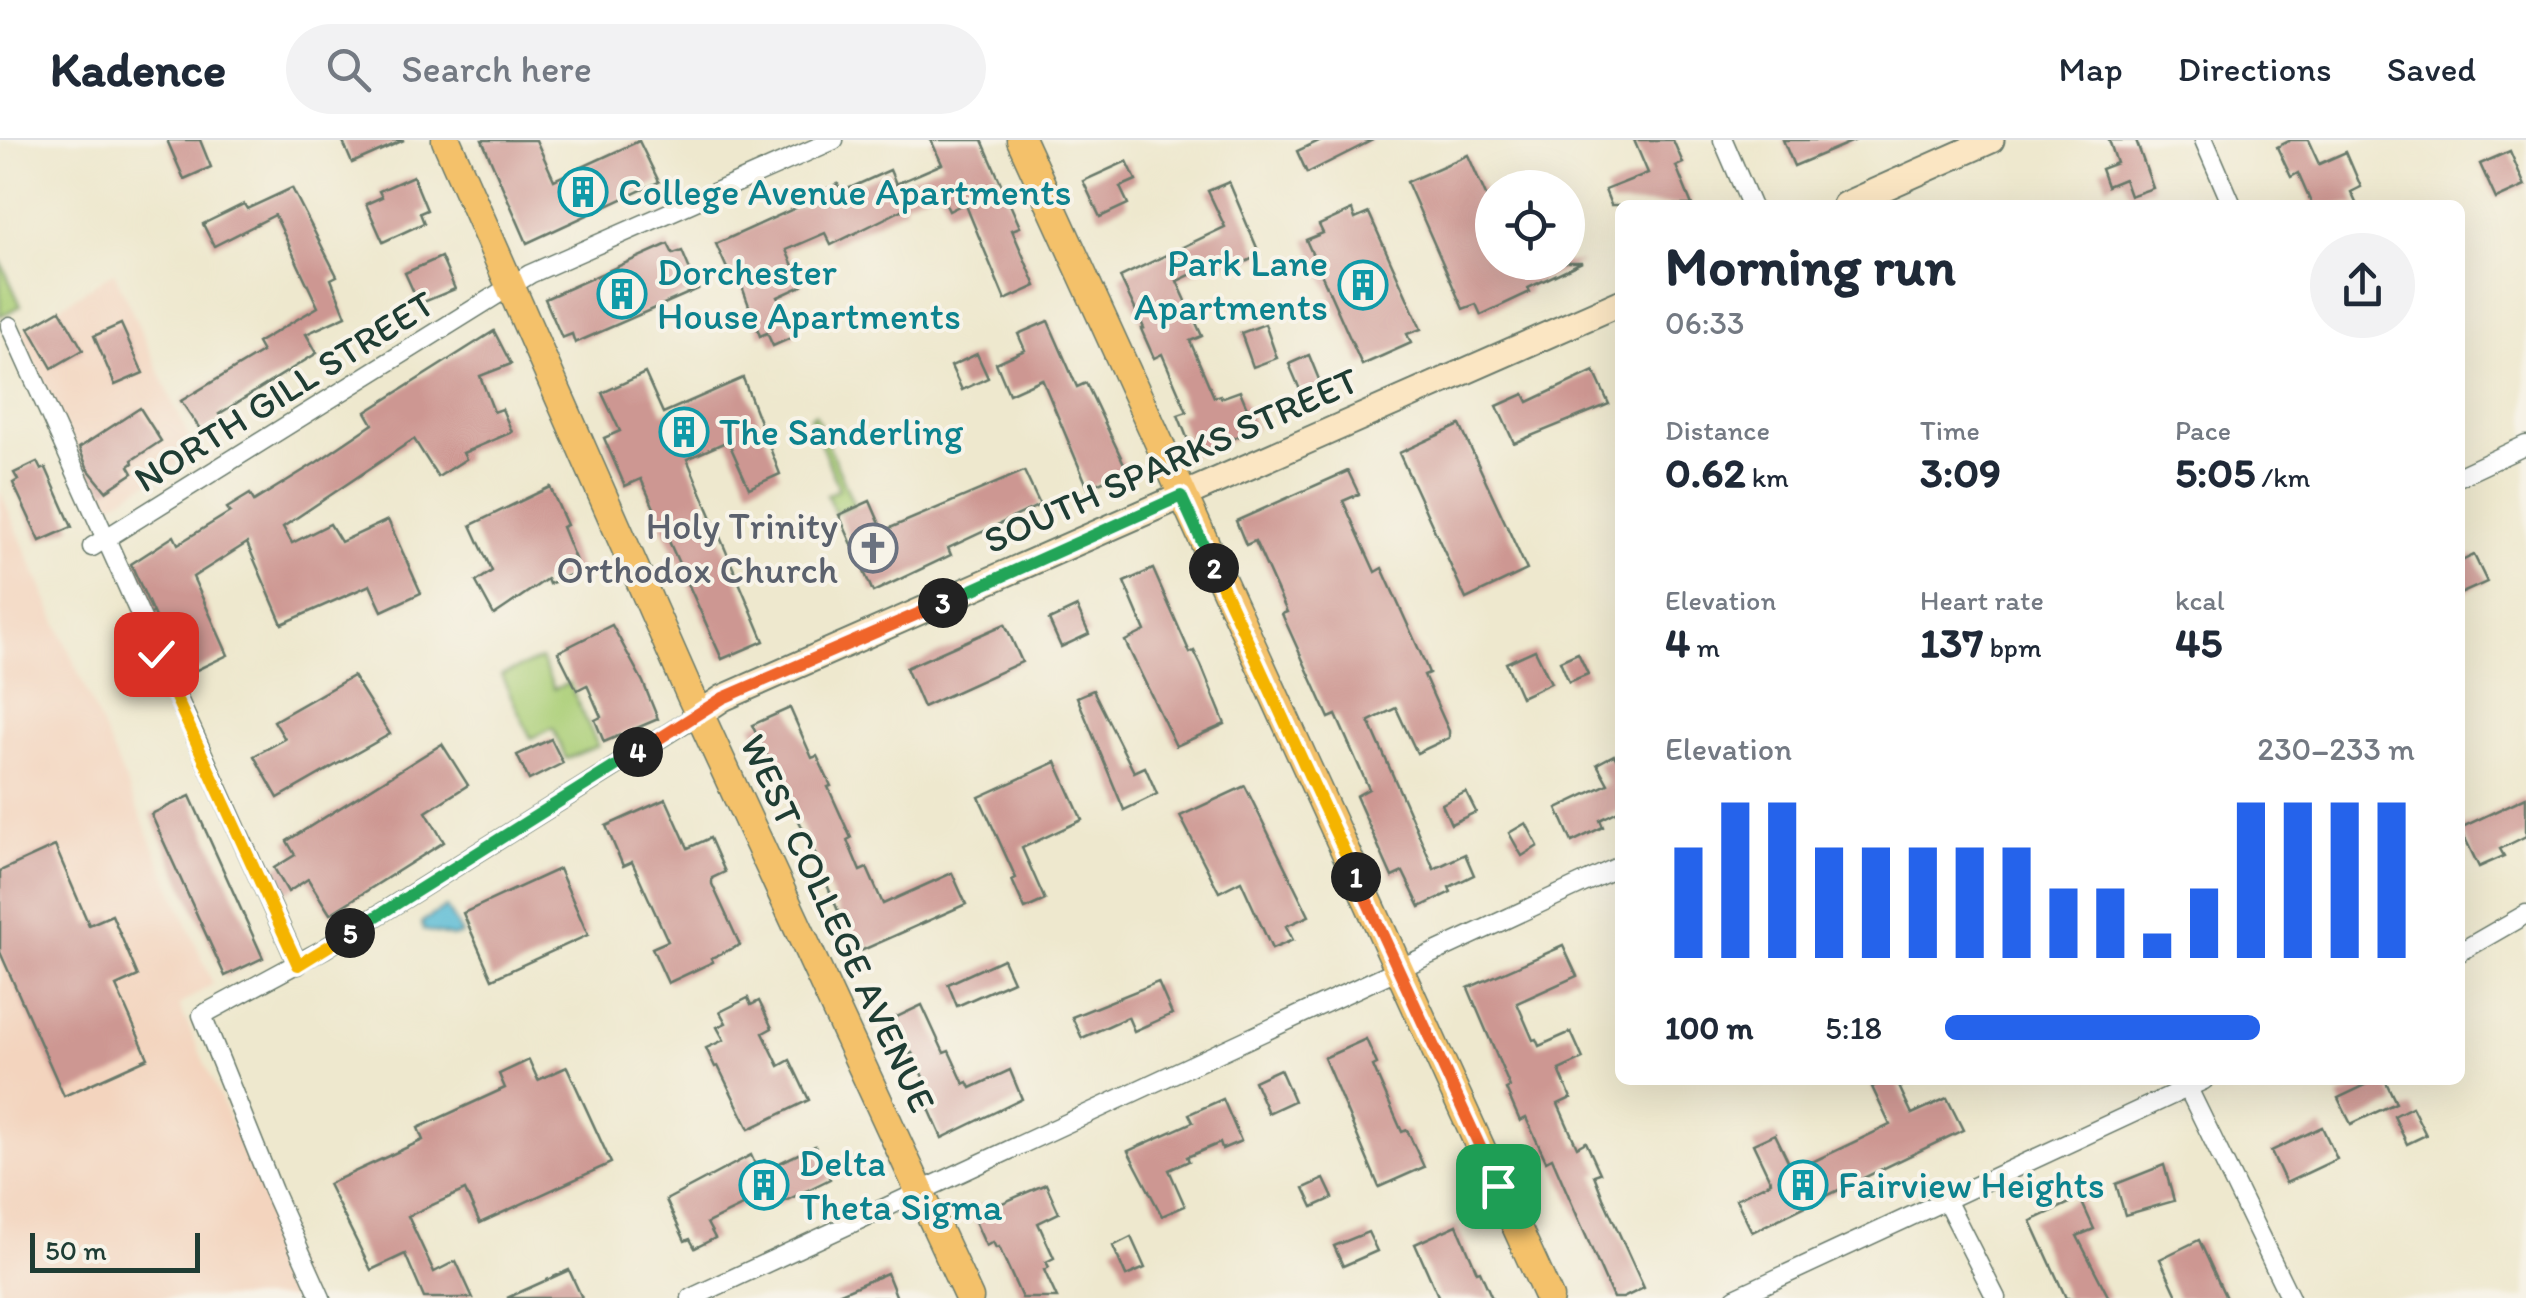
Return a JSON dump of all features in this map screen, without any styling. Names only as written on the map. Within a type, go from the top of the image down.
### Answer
[{"type":"main road","name":"WEST COLLEGE AVENUE","points":[[446,140],[700,714],[970,1298]]},
{"type":"main road","points":[[1021,140],[1548,1298]]},
{"type":"street","name":"NORTH GILL STREET","points":[[99,544],[547,267],[834,140]]},
{"type":"street","points":[[1723,140],[1749,200]]},
{"type":"street","points":[[1855,200],[1992,140]]},
{"type":"street","points":[[2204,140],[2230,200]]},
{"type":"street","name":"SOUTH SPARKS STREET","points":[[700,714],[723,698],[1615,305]]},
{"type":"street","points":[[10,326],[99,544],[298,965]]},
{"type":"street","points":[[2465,474],[2526,446]]},
{"type":"street","points":[[322,1298],[272,1191],[202,1016],[298,965],[700,714]]},
{"type":"street","points":[[691,1298],[1615,868]]},
{"type":"street","points":[[2465,949],[2526,914]]},
{"type":"street","points":[[1735,1298],[2188,1085]]},
{"type":"street","points":[[2193,1085],[2290,1298]]},
{"type":"street","points":[[1945,1198],[1996,1298]]},
{"type":"shaded area","points":[[114,272],[196,453],[104,509],[21,332]]},
{"type":"shaded area","points":[[0,491],[213,984],[179,1005],[309,1298],[0,1298]]},
{"type":"green space","points":[[0,260],[21,306],[0,316]]},
{"type":"green space","points":[[815,414],[854,505],[835,513],[827,495],[839,489],[810,417]]},
{"type":"green space","points":[[541,659],[554,689],[569,683],[598,746],[566,759],[553,728],[531,738],[501,675]]},
{"type":"water","points":[[446,907],[462,934],[453,937],[423,930],[422,922]]},
{"type":"building","points":[[167,140],[200,140],[211,167],[184,179]]},
{"type":"building","points":[[342,140],[404,140],[352,163]]},
{"type":"building","name":"College Avenue Apartments","points":[[482,140],[536,140],[554,180],[639,141],[659,182],[527,243]]},
{"type":"building","points":[[931,140],[982,140],[1020,227],[1012,230],[1036,286],[1005,300],[965,203],[949,211],[938,188],[831,245],[825,233],[786,250],[802,286],[778,297],[795,336],[773,346],[767,333],[760,336],[736,270],[729,273],[716,244],[811,201],[809,196],[838,184],[841,192],[890,170],[896,184],[942,164]]},
{"type":"building","points":[[1321,140],[1373,140],[1307,173],[1297,151]]},
{"type":"building","points":[[1634,140],[1673,140],[1683,163],[1676,166],[1690,200],[1615,200],[1615,205],[1611,205],[1605,190],[1648,173]]},
{"type":"building","points":[[1783,140],[1856,140],[1794,166]]},
{"type":"building","points":[[2109,140],[2136,140],[2153,188],[2130,196],[2124,179],[2107,186],[2101,169],[2117,163]]},
{"type":"building","points":[[2291,140],[2308,140],[2319,164],[2346,152],[2361,187],[2351,192],[2355,200],[2310,200],[2298,173],[2291,177],[2277,147]]},
{"type":"building","points":[[2510,151],[2525,186],[2496,199],[2480,164]]},
{"type":"building","name":"Park Lane Apartments","points":[[1468,155],[1475,171],[1475,280],[1545,280],[1528,288],[1530,292],[1481,315],[1476,304],[1463,309],[1407,182]]},
{"type":"building","points":[[1127,161],[1136,180],[1120,187],[1128,204],[1100,217],[1083,181]]},
{"type":"building","points":[[413,176],[427,210],[420,213],[424,223],[383,242],[366,204],[382,197],[379,191]]},
{"type":"building","points":[[1229,182],[1260,255],[1231,269],[1226,258],[1177,281],[1202,336],[1190,341],[1214,397],[1240,391],[1256,429],[1194,455],[1178,415],[1187,412],[1162,354],[1154,358],[1120,277],[1225,227],[1208,191]]},
{"type":"building","points":[[292,188],[337,276],[331,279],[346,316],[306,334],[317,353],[219,414],[222,418],[202,432],[181,401],[262,352],[257,343],[318,307],[275,215],[214,246],[203,224],[244,204],[247,209]]},
{"type":"building","name":"Park Lane Apartments","points":[[1352,210],[1355,219],[1369,213],[1421,329],[1407,334],[1411,343],[1362,365],[1306,240],[1323,233],[1319,225]]},
{"type":"building","name":"Dorchester House Apartments","points":[[668,244],[673,254],[682,251],[698,289],[575,343],[572,334],[562,338],[545,299]]},
{"type":"building","points":[[441,257],[455,289],[419,304],[405,273]]},
{"type":"building","points":[[60,310],[83,350],[52,368],[29,328]]},
{"type":"building","points":[[1048,321],[1077,387],[1086,383],[1127,470],[1088,488],[1042,379],[1009,394],[996,363],[1025,350],[1018,334]]},
{"type":"building","points":[[121,324],[143,373],[115,385],[94,336]]},
{"type":"building","points":[[1265,324],[1277,358],[1253,367],[1241,333]]},
{"type":"building","points":[[494,331],[511,364],[480,376],[494,412],[502,409],[512,432],[463,453],[466,459],[438,477],[414,439],[283,527],[292,543],[330,524],[341,542],[388,520],[421,593],[382,611],[370,585],[282,624],[247,543],[193,577],[228,655],[182,677],[131,564],[174,536],[178,544],[230,512],[227,508],[250,494],[254,501],[317,462],[373,424],[366,412]]},
{"type":"building","points":[[977,354],[988,378],[962,390],[951,366]]},
{"type":"building","points":[[1309,355],[1326,397],[1307,406],[1289,364]]},
{"type":"building","points":[[1594,371],[1609,404],[1514,443],[1497,406],[1524,394],[1528,402]]},
{"type":"building","points":[[645,373],[663,413],[743,378],[780,474],[749,488],[728,441],[687,459],[764,641],[722,659],[641,479],[625,486],[604,438],[620,431],[602,393]]},
{"type":"building","points":[[140,408],[161,441],[132,460],[129,466],[133,473],[106,491],[88,469],[79,448]]},
{"type":"building","points":[[1460,425],[1527,570],[1466,599],[1399,453]]},
{"type":"building","points":[[37,462],[41,470],[46,468],[72,527],[40,541],[13,483],[18,480],[14,473]]},
{"type":"building","points":[[1024,471],[1040,505],[948,548],[951,555],[873,592],[839,515],[870,501],[883,531]]},
{"type":"building","points":[[1348,471],[1359,494],[1343,501],[1375,572],[1382,568],[1420,652],[1429,673],[1424,675],[1449,738],[1417,753],[1396,708],[1369,721],[1434,869],[1465,854],[1474,875],[1420,907],[1403,872],[1392,877],[1356,796],[1369,789],[1336,715],[1329,718],[1282,614],[1287,612],[1255,541],[1246,545],[1236,521]]},
{"type":"building","points":[[550,487],[567,525],[562,527],[580,571],[549,584],[547,579],[494,615],[476,582],[492,571],[471,525]]},
{"type":"building","points":[[2474,555],[2487,582],[2465,592],[2465,560]]},
{"type":"building","points":[[1153,569],[1190,653],[1194,651],[1201,665],[1225,724],[1176,746],[1125,641],[1145,631],[1124,582]]},
{"type":"building","points":[[1077,607],[1089,634],[1061,647],[1049,620]]},
{"type":"building","points":[[1005,624],[1022,662],[923,707],[906,668]]},
{"type":"building","points":[[612,625],[658,719],[604,742],[595,720],[601,717],[587,685],[577,690],[558,652]]},
{"type":"building","points":[[1535,650],[1551,683],[1521,697],[1506,663]]},
{"type":"building","points":[[1578,653],[1588,674],[1569,682],[1560,661]]},
{"type":"building","points":[[353,676],[390,734],[278,798],[254,756],[285,739],[274,721]]},
{"type":"building","points":[[1093,690],[1134,772],[1145,767],[1157,794],[1124,810],[1077,697]]},
{"type":"building","points":[[790,708],[812,758],[817,756],[831,786],[828,787],[851,838],[847,840],[860,871],[867,868],[883,904],[952,873],[966,904],[856,953],[824,872],[752,725]]},
{"type":"building","points":[[551,739],[563,763],[529,780],[517,755]]},
{"type":"building","points":[[442,744],[468,785],[426,812],[444,842],[330,914],[308,879],[288,892],[274,868],[295,855],[287,841]]},
{"type":"building","points":[[1615,757],[1615,812],[1600,820],[1603,827],[1572,842],[1557,808],[1608,784],[1597,764]]},
{"type":"building","points":[[1056,762],[1082,820],[1022,848],[1045,900],[1025,909],[1012,880],[1016,878],[979,797]]},
{"type":"building","points":[[1245,786],[1309,916],[1286,926],[1293,940],[1272,949],[1241,881],[1219,892],[1180,816]]},
{"type":"building","points":[[1466,792],[1476,812],[1451,824],[1442,804]]},
{"type":"building","points":[[190,796],[263,958],[225,976],[151,814]]},
{"type":"building","points":[[2526,797],[2526,836],[2500,849],[2504,856],[2479,867],[2465,838],[2465,826]]},
{"type":"building","points":[[666,799],[688,848],[710,838],[725,872],[712,878],[712,884],[740,945],[668,983],[652,948],[668,941],[632,862],[623,866],[606,826]]},
{"type":"building","points":[[1526,823],[1538,846],[1522,856],[1509,833]]},
{"type":"building","points":[[55,846],[89,925],[112,915],[138,976],[116,986],[148,1058],[64,1096],[0,952],[0,871]]},
{"type":"building","points":[[559,869],[588,935],[492,979],[463,913]]},
{"type":"building","points":[[1563,946],[1577,976],[1517,1003],[1539,1046],[1571,1032],[1583,1059],[1559,1070],[1571,1098],[1558,1104],[1577,1147],[1586,1142],[1600,1173],[1594,1175],[1603,1198],[1644,1288],[1623,1298],[1613,1298],[1552,1158],[1546,1161],[1526,1118],[1520,1121],[1506,1089],[1510,1087],[1468,988]]},
{"type":"building","points":[[1003,959],[1013,981],[957,1006],[948,984]]},
{"type":"building","points":[[1158,982],[1172,1014],[1134,1031],[1128,1017],[1082,1038],[1072,1017]]},
{"type":"building","points":[[748,998],[751,1005],[759,1001],[772,1028],[763,1033],[779,1066],[790,1060],[809,1100],[749,1129],[706,1048],[724,1040],[717,1027],[726,1023],[720,1012]]},
{"type":"building","points":[[922,1005],[944,1053],[949,1051],[964,1084],[968,1082],[971,1088],[1010,1070],[1022,1099],[942,1138],[926,1102],[933,1099],[912,1053],[902,1058],[886,1022]]},
{"type":"building","points":[[1366,1039],[1377,1064],[1373,1066],[1402,1132],[1407,1130],[1424,1167],[1379,1187],[1324,1058]]},
{"type":"building","points":[[529,1060],[538,1080],[567,1067],[611,1163],[480,1223],[465,1190],[408,1216],[434,1272],[456,1261],[473,1298],[424,1298],[405,1254],[371,1270],[328,1184],[423,1140],[418,1128],[505,1088],[499,1074]]},
{"type":"building","points":[[1280,1069],[1294,1101],[1268,1113],[1254,1081]]},
{"type":"building","points":[[1898,1085],[1912,1114],[1947,1098],[1963,1130],[1752,1232],[1736,1199],[1771,1182],[1753,1144],[1775,1134],[1793,1171],[1890,1125],[1872,1087]]},
{"type":"building","points":[[2365,1085],[2387,1085],[2396,1103],[2351,1124],[2338,1098]]},
{"type":"building","points":[[1223,1099],[1241,1141],[1222,1149],[1220,1143],[1187,1157],[1189,1161],[1169,1170],[1185,1206],[1162,1216],[1128,1151],[1193,1122],[1189,1114]]},
{"type":"building","points":[[2412,1107],[2426,1135],[2407,1144],[2394,1116]]},
{"type":"building","points":[[2322,1127],[2337,1159],[2286,1183],[2271,1151]]},
{"type":"building","name":"Delta Theta Sigma","points":[[815,1146],[830,1179],[777,1205],[771,1192],[707,1223],[715,1238],[695,1248],[690,1239],[685,1241],[666,1200],[751,1155],[755,1164],[765,1160],[769,1168]]},
{"type":"building","points":[[2164,1165],[2174,1201],[2125,1215],[2116,1184]]},
{"type":"building","points":[[1324,1179],[1333,1198],[1313,1207],[1304,1188]]},
{"type":"building","points":[[1046,1184],[1059,1213],[1038,1223],[1054,1258],[1046,1262],[1049,1267],[1044,1270],[1057,1298],[1022,1298],[999,1247],[993,1242],[986,1246],[970,1210],[989,1202],[991,1208]]},
{"type":"building","points":[[2080,1198],[2094,1229],[2077,1236],[2109,1298],[2066,1298],[2031,1221]]},
{"type":"building","points":[[1457,1225],[1492,1298],[1439,1298],[1415,1244]]},
{"type":"building","points":[[1368,1232],[1377,1251],[1343,1266],[1334,1246]]},
{"type":"building","points":[[1131,1237],[1145,1268],[1126,1276],[1113,1246]]},
{"type":"building","points":[[2199,1240],[2226,1298],[2178,1298],[2160,1259]]},
{"type":"building","points":[[569,1270],[582,1298],[507,1298]]},
{"type":"building","points":[[887,1273],[897,1298],[829,1298]]},
{"type":"place","name":"College Avenue Apartments","points":[[583,192]]},
{"type":"place","name":"Park Lane Apartments","points":[[1363,285]]},
{"type":"place","name":"Dorchester House Apartments","points":[[622,294]]},
{"type":"place","name":"The Sanderling","points":[[684,432]]},
{"type":"place","name":"Holy Trinity Orthodox Church","points":[[873,548]]},
{"type":"place","name":"Delta Theta Sigma","points":[[764,1185]]},
{"type":"place","name":"Fairview Heights","points":[[1803,1185]]},
{"type":"route","points":[[156,654],[298,965],[720,700],[1181,496],[1498,1186]]}]
